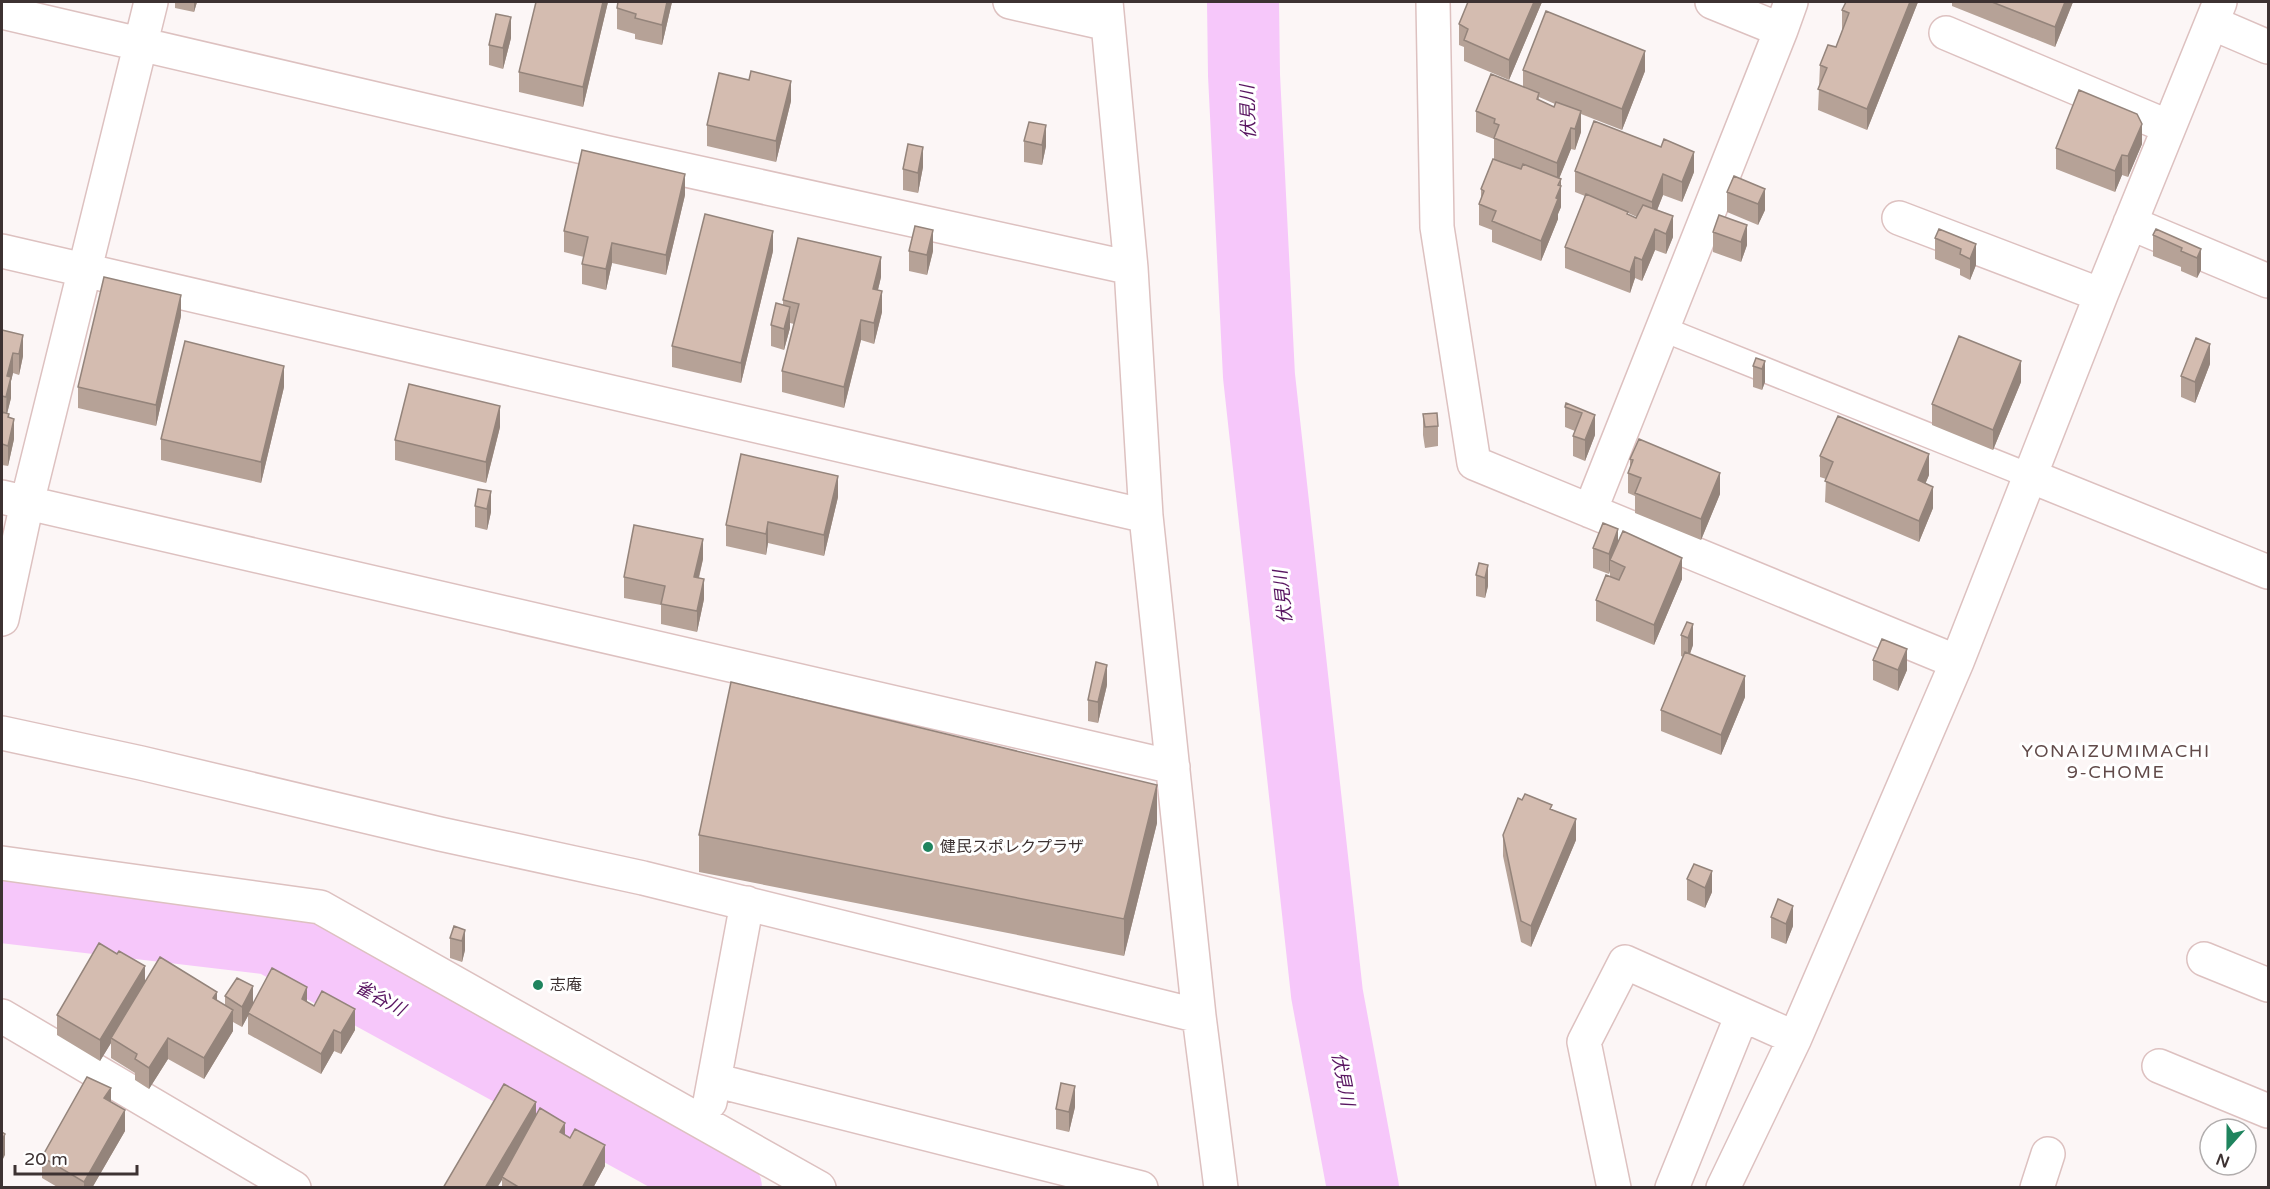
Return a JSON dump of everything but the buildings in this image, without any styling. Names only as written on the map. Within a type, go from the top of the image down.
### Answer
[{"type":"street","points":[[2,619],[14,500],[85,270],[151,2]]},
{"type":"street","points":[[1010,2],[1107,13],[1131,268],[1146,516],[1199,1016],[1221,1188]]},
{"type":"street","points":[[1433,2],[1437,227],[1474,463],[1957,662]]},
{"type":"street","points":[[1590,511],[1786,16],[1712,2]]},
{"type":"street","points":[[2,12],[604,152],[1131,268]]},
{"type":"street","points":[[1723,1188],[1795,1038],[1957,662],[2101,295],[2216,12],[2268,47]]},
{"type":"street","points":[[1946,33],[2169,127]]},
{"type":"street","points":[[1899,218],[2101,295]]},
{"type":"street","points":[[2130,223],[2268,281]]},
{"type":"street","points":[[2,251],[1146,516]]},
{"type":"street","points":[[2030,476],[2268,572]]},
{"type":"street","points":[[14,500],[1173,767]]},
{"type":"street","points":[[2,734],[141,763],[440,834],[747,903],[1199,1016]]},
{"type":"street","points":[[2,863],[320,907],[819,1188]]},
{"type":"street","points":[[706,1125],[747,903]]},
{"type":"street","points":[[2204,958],[2268,985]]},
{"type":"street","points":[[1614,1188],[1584,1042],[1625,962],[1795,1038]]},
{"type":"street","points":[[1672,1188],[1742,1015]]},
{"type":"street","points":[[2,1016],[294,1188]]},
{"type":"street","points":[[2159,1066],[2268,1110]]},
{"type":"street","points":[[714,1080],[1141,1188]]},
{"type":"street","points":[[2037,1188],[2048,1154]]},
{"type":"lane","points":[[1663,329],[2030,476]]},
{"type":"waterway","name":"伏見川","points":[[1243,2],[1244,75],[1259,376],[1327,994],[1363,1188]]},
{"type":"waterway","name":"雀谷川","points":[[2,907],[272,939],[726,1188]]},
{"type":"place","name":"健民スポレクプラザ","points":[[928,847]]},
{"type":"place","name":"志庵","points":[[538,985]]},
{"type":"district","name":"YONAIZUMIMACHI 9-CHOME","points":[[2116,762]]}]
